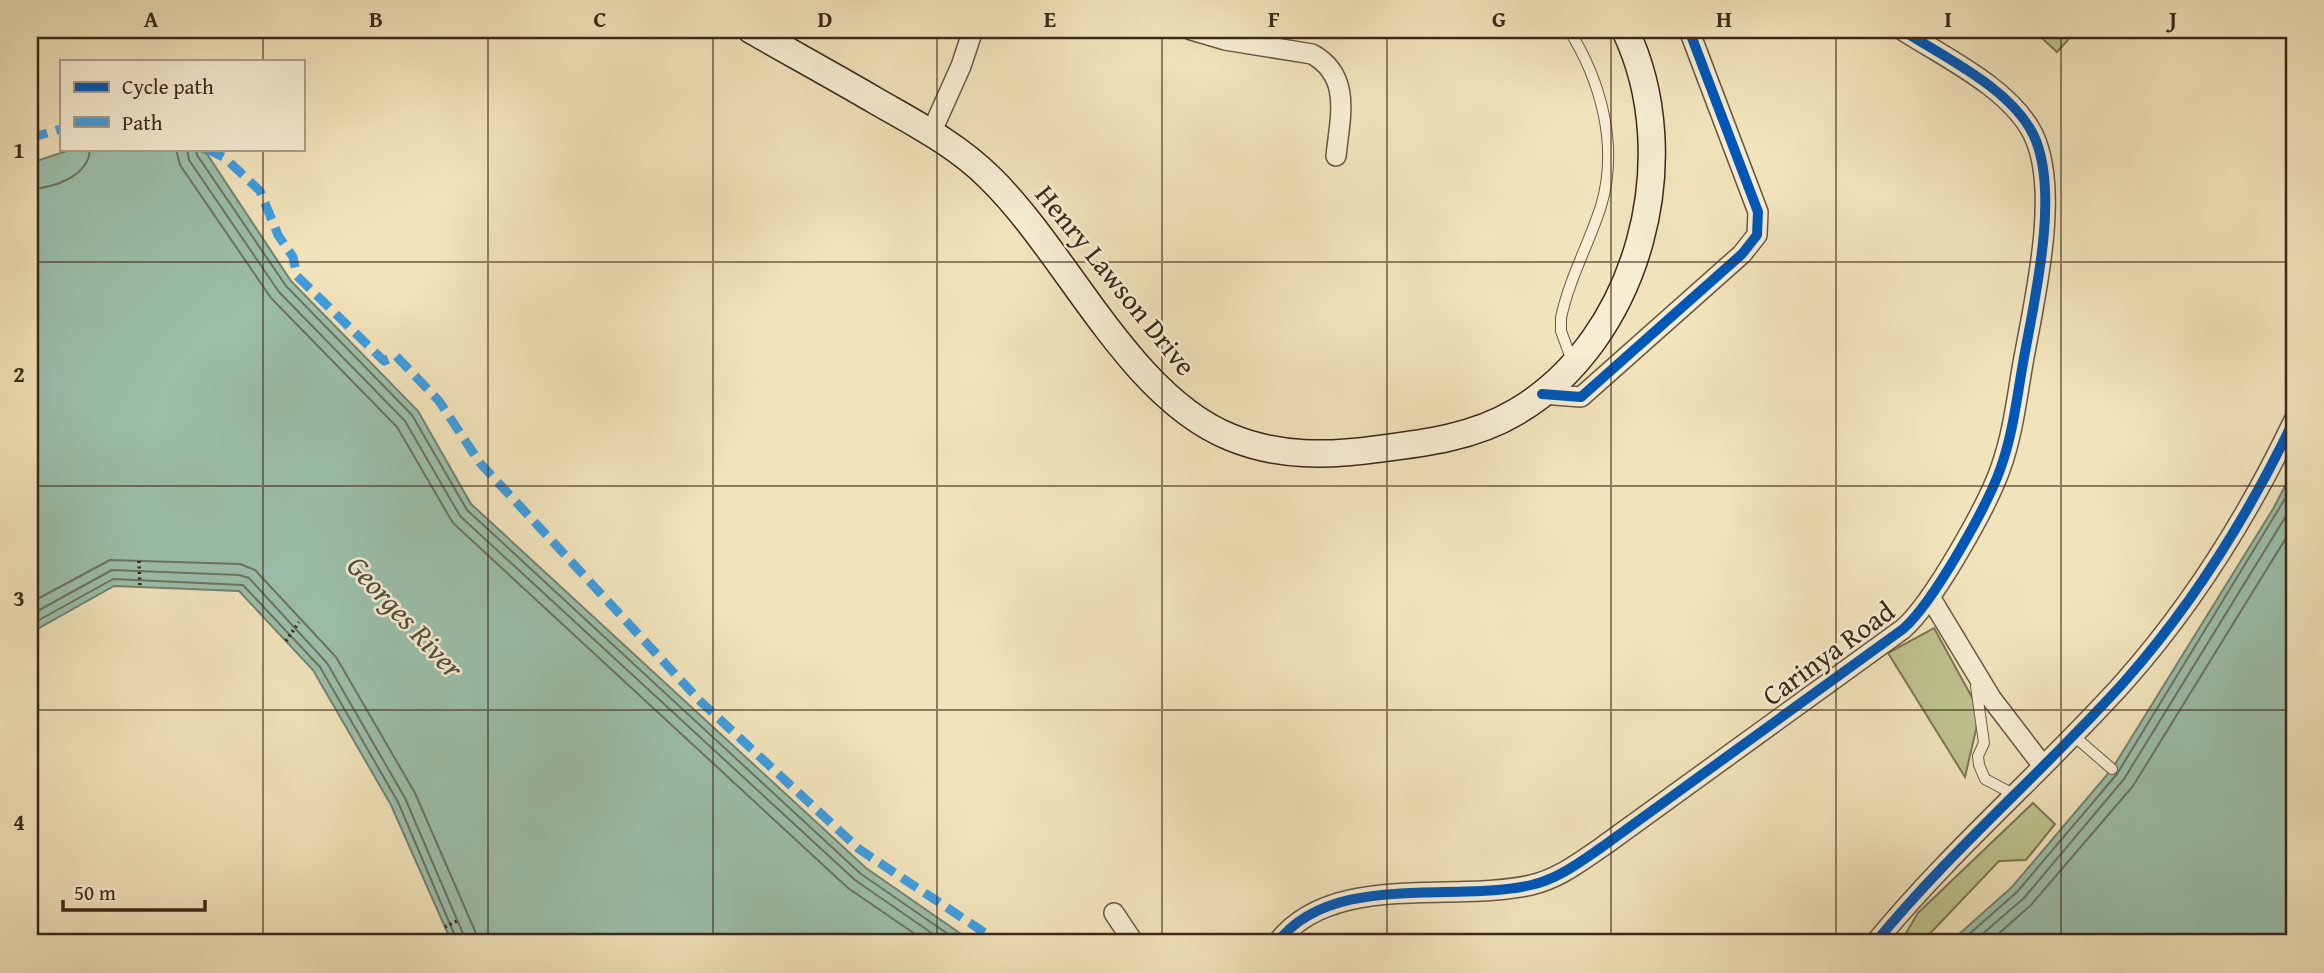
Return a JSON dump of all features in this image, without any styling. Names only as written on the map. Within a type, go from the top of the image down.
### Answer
[{"type":"main road","name":"Henry Lawson Drive","points":[[751,30],[931,133],[978,166],[1006,194],[1151,379],[1197,420],[1228,436],[1264,448],[1301,454],[1391,448],[1441,440],[1479,429],[1517,412],[1574,365],[1614,304],[1633,263],[1646,216],[1650,124],[1646,93],[1628,31]]},
{"type":"street","points":[[931,133],[961,66],[973,30]]},
{"type":"street","points":[[1191,30],[1225,40],[1312,54],[1324,60],[1333,70],[1342,95],[1336,156]]},
{"type":"street","points":[[1542,394],[1581,397],[1742,254],[1757,235],[1758,212],[1689,30]]},
{"type":"street","name":"Carinya Road","points":[[1277,943],[1297,921],[1350,901],[1390,894],[1506,889],[1556,876],[1602,846],[1903,629],[1930,597],[1988,498],[2006,449],[2035,292],[2045,211],[2045,179],[2034,136],[2019,111],[1991,88],[1902,30]]},
{"type":"street","points":[[1875,943],[2012,793],[2074,736],[2170,627],[2212,568],[2294,420]]},
{"type":"street","name":"Carinya Road","points":[[1930,597],[2007,720],[2043,766]]},
{"type":"street","points":[[1114,913],[1134,943]]},
{"type":"lane","points":[[1569,30],[1596,83],[1607,135],[1606,184],[1601,206],[1561,318],[1561,331],[1574,365]]},
{"type":"lane","points":[[1968,659],[1979,698],[1984,743],[1978,756],[1979,765],[1985,779],[2012,793]]},
{"type":"lane","points":[[2074,736],[2112,769]]},
{"type":"path","points":[[139,561],[140,588]]},
{"type":"path","points":[[286,641],[299,622]]},
{"type":"path","points":[[444,928],[459,920]]},
{"type":"green space","points":[[2033,30],[2077,30],[2057,52]]},
{"type":"green space","points":[[1934,628],[1980,712],[1965,777],[1888,653]]},
{"type":"green space","points":[[2033,803],[2055,824],[2026,860],[1999,861],[1921,943],[1900,943],[1918,913]]},
{"type":"water","name":"Georges River","points":[[70,150],[199,150],[207,154],[291,281],[418,411],[471,504],[866,868],[974,943],[452,943],[391,805],[313,670],[239,591],[114,586],[30,633],[30,163]]},
{"type":"water","points":[[2294,469],[2294,943],[1949,943],[2012,887],[2112,769],[2273,509]]},
{"type":"marked path","points":[[30,138],[60,129]]},
{"type":"marked path","points":[[209,150],[225,158],[260,191],[278,235],[293,257],[297,276],[384,361],[396,356],[439,401],[480,463],[700,701],[859,849],[1000,943]]},
{"type":"cycle path","points":[[1542,394],[1581,397],[1742,254],[1757,235],[1758,212],[1689,30]]},
{"type":"cycle path","points":[[1277,943],[1300,921],[1329,906],[1361,898],[1500,890],[1531,885],[1560,874],[1602,847],[1903,629],[1929,598],[1972,528],[1994,484],[2005,454],[2043,247],[2045,185],[2041,158],[2033,134],[2009,102],[1975,75],[1902,30]]},
{"type":"cycle path","points":[[1875,943],[1966,843],[2093,715],[2150,652],[2218,557],[2277,455],[2294,420]]}]
